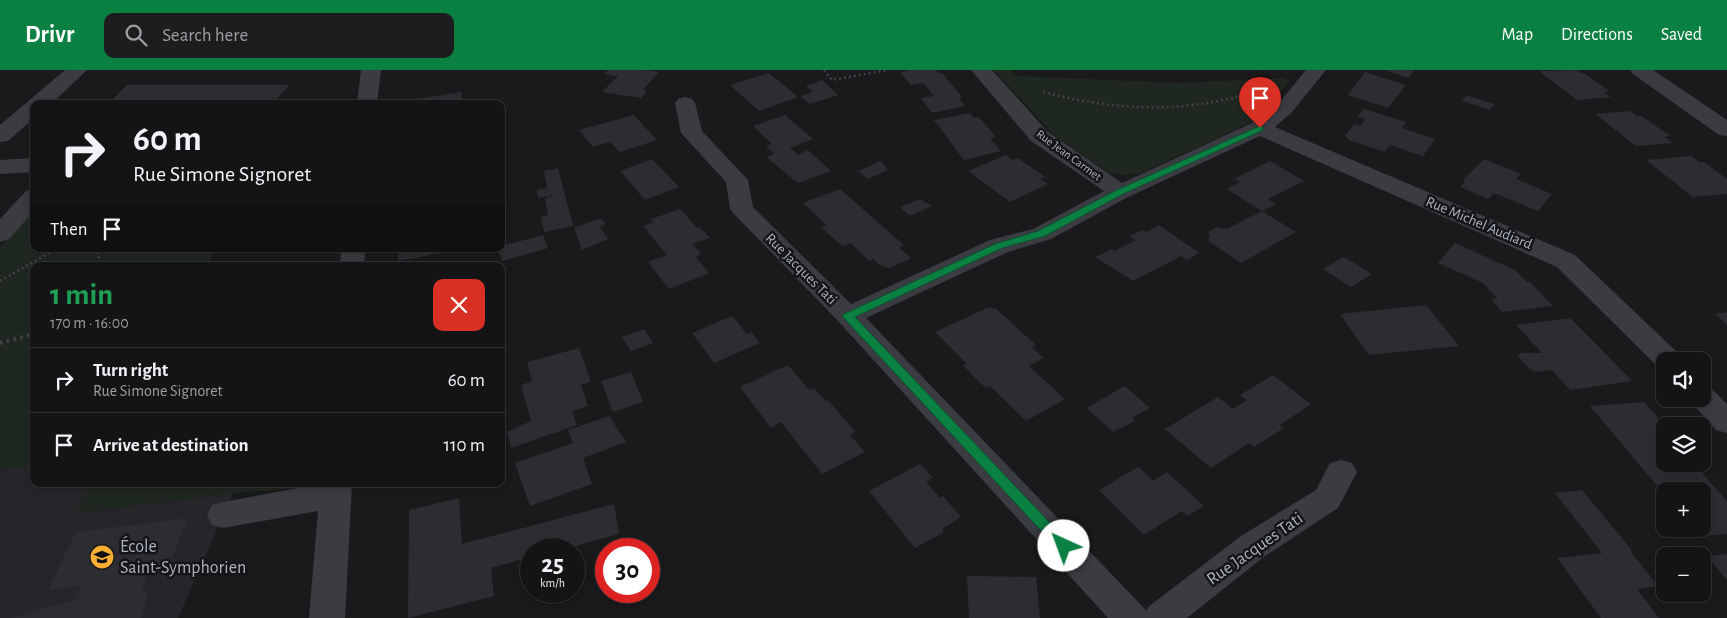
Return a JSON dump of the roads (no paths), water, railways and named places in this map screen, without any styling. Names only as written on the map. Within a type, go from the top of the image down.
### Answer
[{"type":"street","points":[[43,100],[77,70]]},
{"type":"street","points":[[367,100],[371,70]]},
{"type":"street","name":"Rue Jean Carmet","points":[[982,70],[1039,136],[1120,192]]},
{"type":"street","points":[[848,316],[999,246],[1042,234],[1120,192],[1260,128],[1285,108],[1316,70]]},
{"type":"street","points":[[1640,70],[1727,130]]},
{"type":"street","name":"Rue Jacques Tati","points":[[685,103],[692,133],[737,180],[742,209],[848,316],[1131,618]]},
{"type":"street","points":[[0,136],[30,110]]},
{"type":"street","name":"Rue Michel Audiard","points":[[1260,128],[1566,261],[1660,352]]},
{"type":"street","points":[[0,167],[30,165]]},
{"type":"street","points":[[0,234],[30,200]]},
{"type":"street","points":[[1711,406],[1727,422]]},
{"type":"street","name":"Rue Jacques Tati","points":[[1160,618],[1253,546],[1327,499],[1341,472]]},
{"type":"street","points":[[223,515],[267,507],[336,489],[327,618]]},
{"type":"place","name":"École Saint-Symphorien","points":[[102,557]]}]
